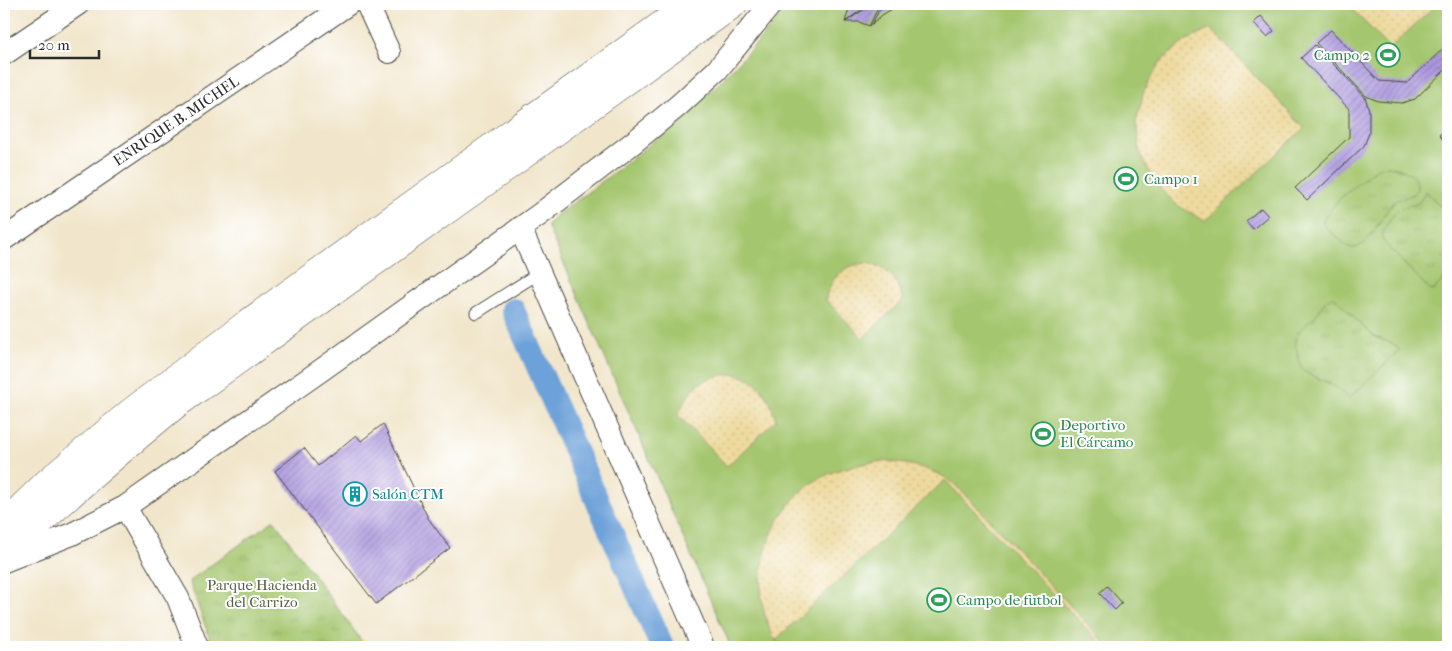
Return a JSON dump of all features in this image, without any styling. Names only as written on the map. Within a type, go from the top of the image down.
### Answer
[{"type":"main road","points":[[4,524],[47,483],[129,414],[247,324],[692,4]]},
{"type":"main road","points":[[4,554],[126,444],[176,405],[733,4]]},
{"type":"street","points":[[4,54],[78,4]]},
{"type":"street","name":"ENRIQUE B. MICHEL","points":[[4,239],[348,4]]},
{"type":"street","points":[[4,561],[72,534],[125,507],[520,228],[634,142],[679,105],[717,70],[771,4]]},
{"type":"street","points":[[375,7],[389,52]]},
{"type":"street","points":[[520,228],[703,647]]},
{"type":"street","points":[[125,507],[178,598],[197,647]]},
{"type":"lane","points":[[476,313],[539,273]]},
{"type":"green space","name":"Deportivo El Cárcamo","points":[[789,4],[1448,4],[1448,639],[1440,647],[731,647],[547,225],[553,218],[678,122],[759,41]]},
{"type":"green space","points":[[1388,166],[1411,175],[1416,182],[1416,191],[1393,203],[1362,245],[1355,248],[1349,247],[1323,224],[1324,218],[1337,201],[1370,173],[1380,167]]},
{"type":"green space","points":[[1426,191],[1448,215],[1448,274],[1433,291],[1389,248],[1382,238],[1382,234],[1393,215],[1401,209],[1419,203]]},
{"type":"green space","points":[[1333,297],[1375,337],[1392,343],[1400,350],[1349,398],[1333,385],[1306,373],[1301,365],[1295,345],[1296,335],[1315,316],[1325,302]]},
{"type":"green space","name":"Parque Hacienda del Carrizo","points":[[274,520],[366,647],[213,647],[189,581]]},
{"type":"sand","points":[[1347,4],[1437,4],[1390,48]]},
{"type":"sand","points":[[1211,29],[1304,128],[1205,221],[1177,205],[1154,182],[1140,153],[1136,122],[1144,91],[1160,62],[1185,41]]},
{"type":"sand","points":[[866,263],[886,271],[890,275],[898,285],[903,300],[863,338],[825,299],[831,284],[839,274],[857,264]]},
{"type":"sand","points":[[735,374],[756,383],[770,403],[776,420],[727,466],[678,415],[688,396],[699,384],[714,377]]},
{"type":"sand","points":[[886,461],[925,469],[939,474],[953,483],[1109,647],[1104,647],[945,480],[776,640],[769,626],[762,603],[761,579],[765,555],[773,531],[785,510],[801,492],[820,478],[852,466]]},
{"type":"building","points":[[850,4],[869,4],[845,22]]},
{"type":"building","points":[[873,4],[880,4],[869,26],[859,22],[845,22]]},
{"type":"building","points":[[883,4],[894,4],[897,6],[882,15],[871,25]]},
{"type":"building","points":[[1261,16],[1274,31],[1267,37],[1254,23]]},
{"type":"building","points":[[1331,30],[1379,81],[1407,83],[1448,44],[1448,67],[1415,99],[1402,103],[1378,101],[1366,96],[1316,43]]},
{"type":"building","points":[[1315,45],[1365,97],[1369,110],[1369,133],[1364,146],[1307,200],[1295,188],[1349,137],[1349,109],[1301,58]]},
{"type":"building","points":[[1447,128],[1448,130],[1448,145],[1439,135]]},
{"type":"building","points":[[1261,208],[1268,216],[1253,229],[1246,221]]},
{"type":"building","name":"Salón CTM","points":[[383,424],[428,518],[450,548],[376,604],[275,471],[304,448],[318,466],[356,435],[361,441]]},
{"type":"building","points":[[1107,586],[1122,603],[1115,610],[1099,593]]},
{"type":"waterway","points":[[513,310],[662,647]]},
{"type":"place","name":"Campo 2","points":[[1388,55]]},
{"type":"place","name":"Campo 1","points":[[1126,179]]},
{"type":"place","name":"Deportivo El Cárcamo","points":[[1043,434]]},
{"type":"place","name":"Salón CTM","points":[[355,494]]},
{"type":"place","name":"Campo de futbol","points":[[939,600]]}]
